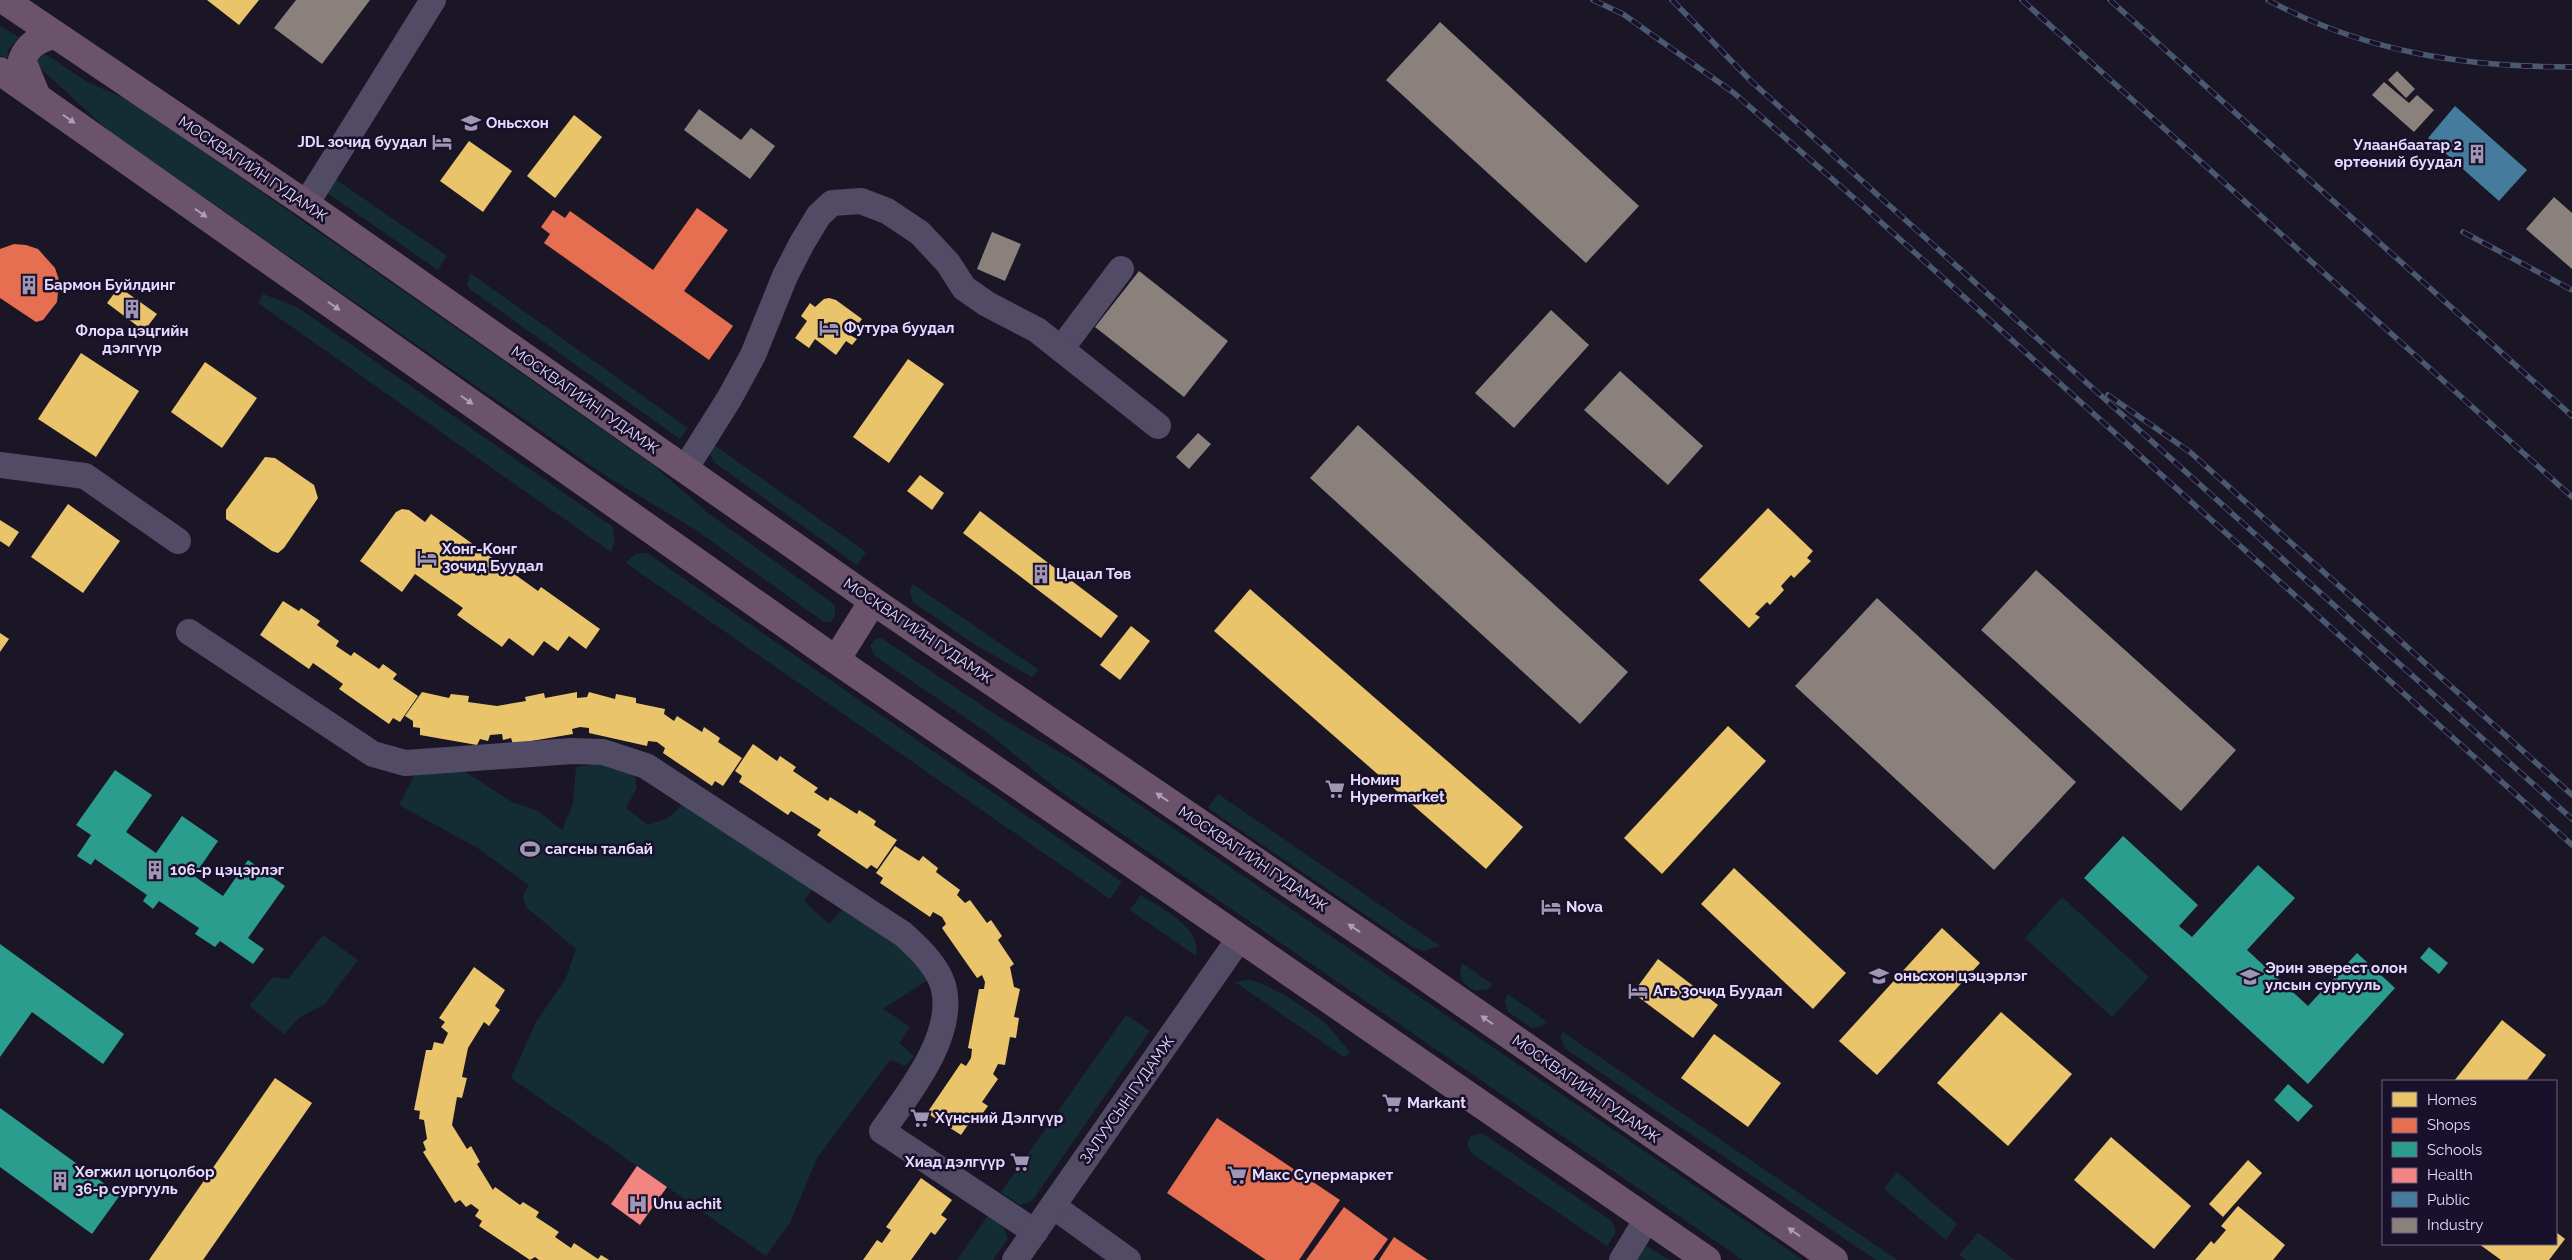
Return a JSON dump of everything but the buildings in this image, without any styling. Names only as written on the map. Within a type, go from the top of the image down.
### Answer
[{"type":"highway","name":"МОСКВАГИЙН ГУДАМЖ","points":[[4,0],[306,204],[873,601],[1379,945],[1834,1260]]},
{"type":"highway","points":[[37,97],[22,60],[26,50],[38,40],[54,35]]},
{"type":"highway","points":[[0,71],[836,660],[1707,1260]]},
{"type":"highway","points":[[836,660],[873,601]]},
{"type":"street","points":[[306,204],[434,0]]},
{"type":"street","points":[[685,470],[729,400],[752,355],[785,276],[802,243],[819,215],[832,203],[861,201],[887,210],[920,233],[948,263],[964,288],[987,304],[1037,330],[1158,426]]},
{"type":"street","points":[[1061,349],[1121,269]]},
{"type":"street","points":[[0,465],[85,476],[178,542]]},
{"type":"street","points":[[189,632],[372,754],[405,763],[572,751],[603,752],[646,766],[902,934],[927,957],[943,985],[946,1018],[932,1052],[911,1090],[882,1131],[1034,1232]]},
{"type":"street","name":"ЗАЛУУСЫН ГУДАМЖ","points":[[1015,1260],[1239,939]]},
{"type":"street","points":[[1052,1206],[1128,1260]]},
{"type":"street","points":[[1622,1260],[1647,1218]]},
{"type":"shaded area","points":[[0,26],[19,37],[8,50],[7,60],[0,55]]},
{"type":"shaded area","points":[[42,54],[49,56],[87,82],[129,100],[653,465],[708,513],[835,605],[835,617],[830,622],[824,622],[696,530],[603,474],[110,132],[36,64],[37,57]]},
{"type":"shaded area","points":[[332,177],[447,256],[438,270],[323,190]]},
{"type":"shaded area","points":[[470,273],[688,428],[680,439],[471,290],[467,285]]},
{"type":"shaded area","points":[[263,294],[297,307],[613,527],[615,540],[611,552],[258,303]]},
{"type":"shaded area","points":[[714,445],[866,552],[857,565],[715,463],[710,454]]},
{"type":"shaded area","points":[[647,553],[1122,882],[1110,899],[626,563],[635,554]]},
{"type":"shaded area","points":[[913,584],[1039,670],[1032,677],[974,644],[913,602],[910,590]]},
{"type":"shaded area","points":[[881,638],[999,717],[1077,762],[1803,1260],[1743,1260],[1058,790],[988,733],[875,656],[870,646],[874,640]]},
{"type":"shaded area","points":[[429,762],[454,765],[512,802],[538,811],[562,830],[573,804],[576,767],[599,764],[633,770],[637,788],[626,808],[648,825],[668,818],[684,803],[819,879],[804,901],[829,924],[848,903],[888,939],[934,976],[883,1009],[910,1027],[899,1043],[914,1056],[905,1066],[890,1060],[817,1158],[790,1223],[766,1256],[511,1078],[536,1022],[566,978],[576,949],[526,907],[523,896],[529,885],[476,847],[399,805],[414,776]]},
{"type":"shaded area","points":[[1218,794],[1440,946],[1423,951],[1413,947],[1208,808]]},
{"type":"shaded area","points":[[1141,895],[1179,920],[1187,928],[1193,936],[1196,956],[1130,910]]},
{"type":"shaded area","points":[[2062,897],[2149,977],[2112,1017],[2025,938]]},
{"type":"shaded area","points":[[323,935],[358,960],[325,1004],[300,1017],[284,1034],[249,1006],[273,977],[288,979]]},
{"type":"shaded area","points":[[1462,963],[1492,984],[1489,989],[1476,991],[1468,986],[1462,980],[1460,972]]},
{"type":"shaded area","points":[[1247,980],[1266,985],[1311,1012],[1327,1025],[1350,1052],[1344,1057],[1235,982]]},
{"type":"shaded area","points":[[1508,994],[1546,1021],[1543,1026],[1532,1028],[1508,1012],[1505,1000]]},
{"type":"shaded area","points":[[1126,1015],[1150,1031],[1032,1201],[1020,1205],[1001,1192]]},
{"type":"shaded area","points":[[1563,1032],[1897,1260],[1876,1260],[1566,1049],[1560,1037]]},
{"type":"shaded area","points":[[1482,1133],[1612,1221],[1616,1232],[1607,1246],[1471,1153],[1467,1144],[1471,1136]]},
{"type":"shaded area","points":[[1897,1172],[1957,1224],[1946,1240],[1884,1189]]},
{"type":"shaded area","points":[[989,1214],[1003,1226],[1008,1238],[993,1260],[957,1260]]},
{"type":"shaded area","points":[[1978,1233],[2015,1260],[1966,1260],[1959,1255]]},
{"type":"shaded area","points":[[1646,1246],[1670,1260],[1632,1260]]},
{"type":"railway","points":[[1593,0],[1623,14],[1734,93],[1862,205],[2572,845]]},
{"type":"railway","points":[[1672,0],[1752,82],[2572,819]]},
{"type":"railway","points":[[2022,0],[2572,497]]},
{"type":"railway","points":[[2110,0],[2572,416]]},
{"type":"railway","points":[[2268,0],[2304,18],[2341,32],[2378,44],[2416,53],[2492,64],[2572,67]]},
{"type":"railway","points":[[2463,232],[2572,290]]},
{"type":"railway","points":[[2108,395],[2190,452],[2572,795]]},
{"type":"place","name":"Оньсхон","points":[[471,123]]},
{"type":"place","name":"JDL зочид буудал","points":[[442,142]]},
{"type":"place","name":"Улаанбаатар 2 өртөөний буудал","points":[[2477,154]]},
{"type":"place","name":"Бармон Буйлдинг","points":[[29,285]]},
{"type":"place","name":"Флора цэцгийн дэлгүүр","points":[[132,309]]},
{"type":"place","name":"Футура буудал","points":[[829,328]]},
{"type":"place","name":"Хонг-Kонг 3очид Буудал","points":[[427,558]]},
{"type":"place","name":"Цацал Төв","points":[[1041,574]]},
{"type":"place","name":"Номин Hyрermarket","points":[[1335,789]]},
{"type":"place","name":"сагсны талбай","points":[[530,849]]},
{"type":"place","name":"106-р цэцэрлэг","points":[[155,870]]},
{"type":"place","name":"Nova","points":[[1551,907]]},
{"type":"place","name":"оньсхон цэцэрлэг","points":[[1879,976]]},
{"type":"place","name":"Эрин эверест олон улсын сургууль","points":[[2250,977]]},
{"type":"place","name":"Агь 3очид Буудал","points":[[1638,991]]},
{"type":"place","name":"Markant","points":[[1392,1103]]},
{"type":"place","name":"Хүнсний Дэлгүүр","points":[[920,1118]]},
{"type":"place","name":"Хиад дэлгүүр","points":[[1020,1162]]},
{"type":"place","name":"Макс Супермаркет","points":[[1237,1175]]},
{"type":"place","name":"Хөгжил цогцолбор 36-р сургууль","points":[[60,1181]]},
{"type":"place","name":"Unu achit","points":[[638,1204]]}]
